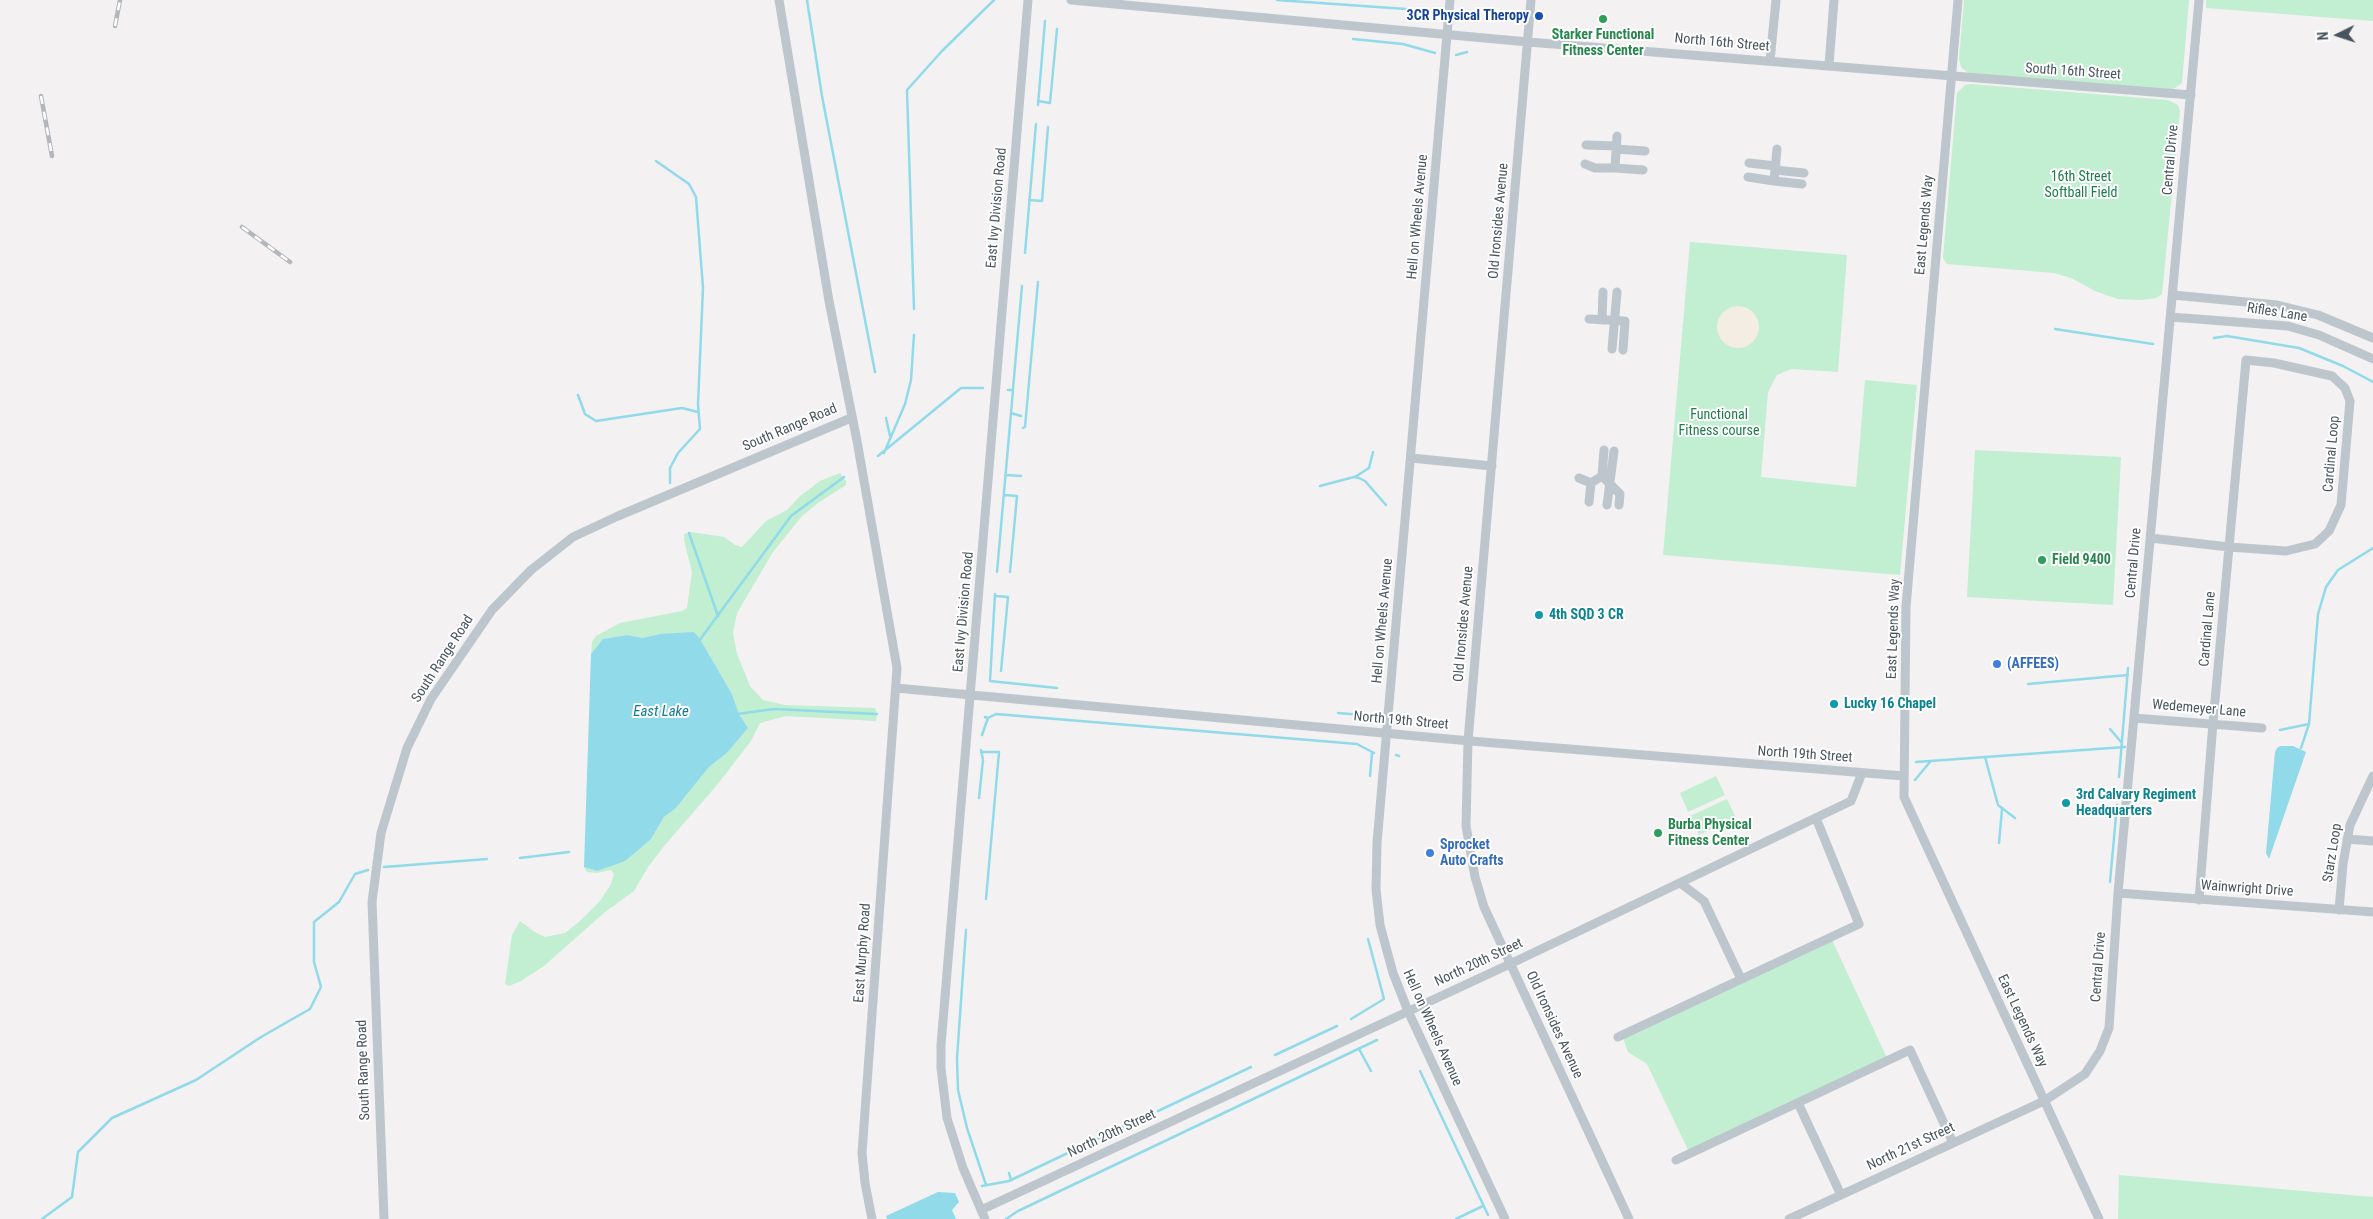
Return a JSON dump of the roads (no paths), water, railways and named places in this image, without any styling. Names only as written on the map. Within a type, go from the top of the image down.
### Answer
[{"type":"street","name":"East Murphy Road","points":[[779,0],[829,301],[896,651],[896,688],[862,1153],[865,1183],[872,1219]]},
{"type":"street","name":"East Ivy Division Road","points":[[985,1219],[954,1144],[947,1118],[941,1068],[942,1017],[1028,0]]},
{"type":"street","name":"North 16th Street","points":[[1071,0],[1528,42],[1952,77]]},
{"type":"street","name":"Hell on Wheels Avenue","points":[[1450,0],[1377,843],[1377,902],[1387,956],[1408,1011],[1505,1219]]},
{"type":"street","name":"Old Ironsides Avenue","points":[[1532,0],[1468,741],[1466,811],[1472,863],[1484,907],[1629,1219]]},
{"type":"street","points":[[1770,61],[1776,0]]},
{"type":"street","points":[[1829,66],[1834,0]]},
{"type":"street","name":"East Legends Way","points":[[1958,0],[1906,607],[1904,797],[2098,1219]]},
{"type":"street","name":"Central Drive","points":[[2044,1101],[2085,1074],[2100,1051],[2109,1028],[2118,893],[2199,0]]},
{"type":"street","name":"South 16th Street","points":[[1952,77],[2191,95]]},
{"type":"street","points":[[1615,168],[1617,136]]},
{"type":"street","points":[[1586,145],[1645,151]]},
{"type":"street","points":[[1774,181],[1777,149]]},
{"type":"street","points":[[1749,163],[1804,173]]},
{"type":"street","points":[[1585,164],[1595,168],[1643,170]]},
{"type":"street","points":[[1748,178],[1802,184]]},
{"type":"street","points":[[1602,320],[1603,292]]},
{"type":"street","points":[[1612,349],[1617,292]]},
{"type":"street","name":"Rifles Lane","points":[[2172,296],[2277,305],[2318,314],[2373,338]]},
{"type":"street","name":"Rifles Lane","points":[[2171,317],[2288,326],[2319,335],[2373,359]]},
{"type":"street","points":[[1589,319],[1625,321],[1623,350]]},
{"type":"street","name":"Cardinal Loop","points":[[2150,538],[2286,551],[2315,544],[2329,531],[2341,505],[2350,402],[2345,388],[2332,376],[2274,363],[2246,360]]},
{"type":"street","name":"Cardinal Lane","points":[[2199,900],[2246,360]]},
{"type":"street","name":"South Range Road","points":[[384,1219],[372,902],[381,833],[407,748],[431,699],[492,610],[531,570],[573,537],[618,516],[851,418]]},
{"type":"street","points":[[1604,450],[1602,476],[1620,494],[1619,505]]},
{"type":"street","points":[[1608,505],[1614,451]]},
{"type":"street","points":[[1411,458],[1492,466]]},
{"type":"street","points":[[1591,483],[1602,476]]},
{"type":"street","points":[[1579,478],[1591,483]]},
{"type":"street","points":[[1589,502],[1591,483]]},
{"type":"street","name":"North 19th Street","points":[[896,688],[1387,734],[1904,776]]},
{"type":"street","name":"Wedemeyer Lane","points":[[2134,718],[2262,728]]},
{"type":"street","name":"North 20th Street","points":[[981,1210],[1510,964],[1851,801],[1862,774]]},
{"type":"street","name":"Starz Loop","points":[[2339,910],[2350,825],[2373,776]]},
{"type":"street","points":[[1618,1037],[1859,924],[1816,818]]},
{"type":"street","points":[[2347,839],[2373,841]]},
{"type":"street","points":[[1680,883],[1704,901],[1741,979]]},
{"type":"street","name":"Wainwright Drive","points":[[2118,893],[2373,912]]},
{"type":"street","points":[[1676,1160],[1910,1050],[1953,1143]]},
{"type":"street","name":"North 21st Street","points":[[1789,1219],[2044,1101]]},
{"type":"street","points":[[1798,1103],[1841,1195]]},
{"type":"street","points":[[2091,1219],[2092,1206]]},
{"type":"water","name":"East Lake","points":[[694,632],[732,694],[739,714],[748,728],[727,753],[709,767],[676,808],[664,817],[651,839],[625,861],[597,871],[584,867],[591,654],[603,639],[627,635],[642,638],[660,634]]},
{"type":"water","points":[[2280,746],[2293,746],[2306,752],[2269,859],[2266,853],[2275,752]]},
{"type":"water","points":[[938,1192],[955,1193],[959,1202],[952,1210],[956,1219],[887,1219],[886,1216]]},
{"type":"waterway","points":[[807,0],[822,96],[875,372]]},
{"type":"waterway","points":[[914,309],[907,90],[942,51],[994,0]]},
{"type":"waterway","points":[[1277,0],[1414,11]]},
{"type":"waterway","points":[[1038,105],[1045,21]]},
{"type":"waterway","points":[[1038,101],[1050,103],[1057,29]]},
{"type":"waterway","points":[[1353,39],[1403,44],[1435,53]]},
{"type":"waterway","points":[[1456,55],[1467,52]]},
{"type":"waterway","points":[[1025,253],[1036,124]]},
{"type":"waterway","points":[[1029,200],[1042,201],[1048,127]]},
{"type":"waterway","points":[[656,161],[689,184],[696,197],[703,288],[698,404],[700,429],[678,453],[670,468],[670,483]]},
{"type":"waterway","points":[[1023,428],[1025,427],[1038,282]]},
{"type":"waterway","points":[[1013,389],[1022,286]]},
{"type":"waterway","points":[[2055,329],[2153,344]]},
{"type":"waterway","points":[[884,453],[905,404],[911,380],[914,335]]},
{"type":"waterway","points":[[2214,338],[2227,336],[2299,348],[2343,366],[2373,382]]},
{"type":"waterway","points":[[878,456],[961,388],[983,388]]},
{"type":"waterway","points":[[997,572],[1013,390],[1008,390]]},
{"type":"waterway","points":[[578,395],[585,414],[596,421],[682,408],[698,412]]},
{"type":"waterway","points":[[1011,413],[1021,416]]},
{"type":"waterway","points":[[886,418],[890,436]]},
{"type":"waterway","points":[[1355,477],[1369,468],[1373,452]]},
{"type":"waterway","points":[[1006,475],[1021,476]]},
{"type":"waterway","points":[[699,641],[791,516],[844,477]]},
{"type":"waterway","points":[[1320,486],[1354,477],[1359,478],[1365,481],[1386,505]]},
{"type":"waterway","points":[[1004,495],[1017,496],[1010,572]]},
{"type":"waterway","points":[[689,533],[718,616]]},
{"type":"waterway","points":[[2280,730],[2309,724],[2318,614],[2326,587],[2338,570],[2373,548]]},
{"type":"waterway","points":[[995,594],[990,681],[1057,688]]},
{"type":"waterway","points":[[996,596],[1008,597],[1001,671]]},
{"type":"waterway","points":[[2119,777],[2128,668]]},
{"type":"waterway","points":[[2028,684],[2128,675]]},
{"type":"waterway","points":[[737,714],[774,709],[877,714]]},
{"type":"waterway","points":[[1338,713],[1363,715]]},
{"type":"waterway","points":[[988,718],[996,714],[1357,744],[1374,753]]},
{"type":"waterway","points":[[982,735],[988,718],[985,717]]},
{"type":"waterway","points":[[2301,748],[2309,724]]},
{"type":"waterway","points":[[2110,729],[2122,743]]},
{"type":"waterway","points":[[1916,762],[2125,747]]},
{"type":"waterway","points":[[979,798],[983,760],[981,750]]},
{"type":"waterway","points":[[981,752],[999,752],[986,899]]},
{"type":"waterway","points":[[1370,776],[1372,753]]},
{"type":"waterway","points":[[1985,757],[1998,805],[2015,818]]},
{"type":"waterway","points":[[1915,780],[1930,762]]},
{"type":"waterway","points":[[2110,882],[2117,805]]},
{"type":"waterway","points":[[1999,843],[2002,809]]},
{"type":"waterway","points":[[520,858],[569,852]]},
{"type":"waterway","points":[[384,867],[487,859]]},
{"type":"waterway","points":[[42,1219],[72,1197],[78,1152],[112,1118],[196,1080],[261,1037],[310,1009],[321,987],[314,962],[314,922],[339,902],[355,874],[368,870]]},
{"type":"waterway","points":[[966,930],[957,1058],[958,1090],[967,1128],[986,1185]]},
{"type":"waterway","points":[[1351,1019],[1384,999],[1368,939]]},
{"type":"waterway","points":[[1275,1055],[1337,1026]]},
{"type":"waterway","points":[[1006,1219],[1018,1211],[1377,1040]]},
{"type":"waterway","points":[[1359,1049],[1371,1071]]},
{"type":"waterway","points":[[1158,1111],[1251,1067]]},
{"type":"waterway","points":[[1420,1071],[1488,1215]]},
{"type":"waterway","points":[[982,1186],[1009,1181],[1135,1121]]},
{"type":"waterway","points":[[1009,1173],[1011,1180]]},
{"type":"waterway","points":[[1456,1219],[1483,1206]]},
{"type":"railway","points":[[115,26],[120,0]]},
{"type":"railway","points":[[41,96],[52,156]]},
{"type":"railway","points":[[242,227],[290,262]]},
{"type":"place","name":"3CR Physical Theropy","points":[[1539,16]]},
{"type":"place","name":"Starker Functional Fitness Center","points":[[1603,19]]},
{"type":"place","name":"Field 9400","points":[[2042,560]]},
{"type":"place","name":"4th SQD 3 CR","points":[[1539,615]]},
{"type":"place","name":"(AFFEES)","points":[[1997,664]]},
{"type":"place","name":"Lucky 16 Chapel","points":[[1834,704]]},
{"type":"place","name":"3rd Calvary Regiment Headquarters","points":[[2066,803]]},
{"type":"place","name":"Burba Physical Fitness Center","points":[[1658,833]]},
{"type":"place","name":"Sprocket Auto Crafts","points":[[1430,853]]},
{"type":"park label","name":"16th Street Softball Field","points":[[2081,186]]},
{"type":"park label","name":"Functional Fitness course","points":[[1719,424]]}]
